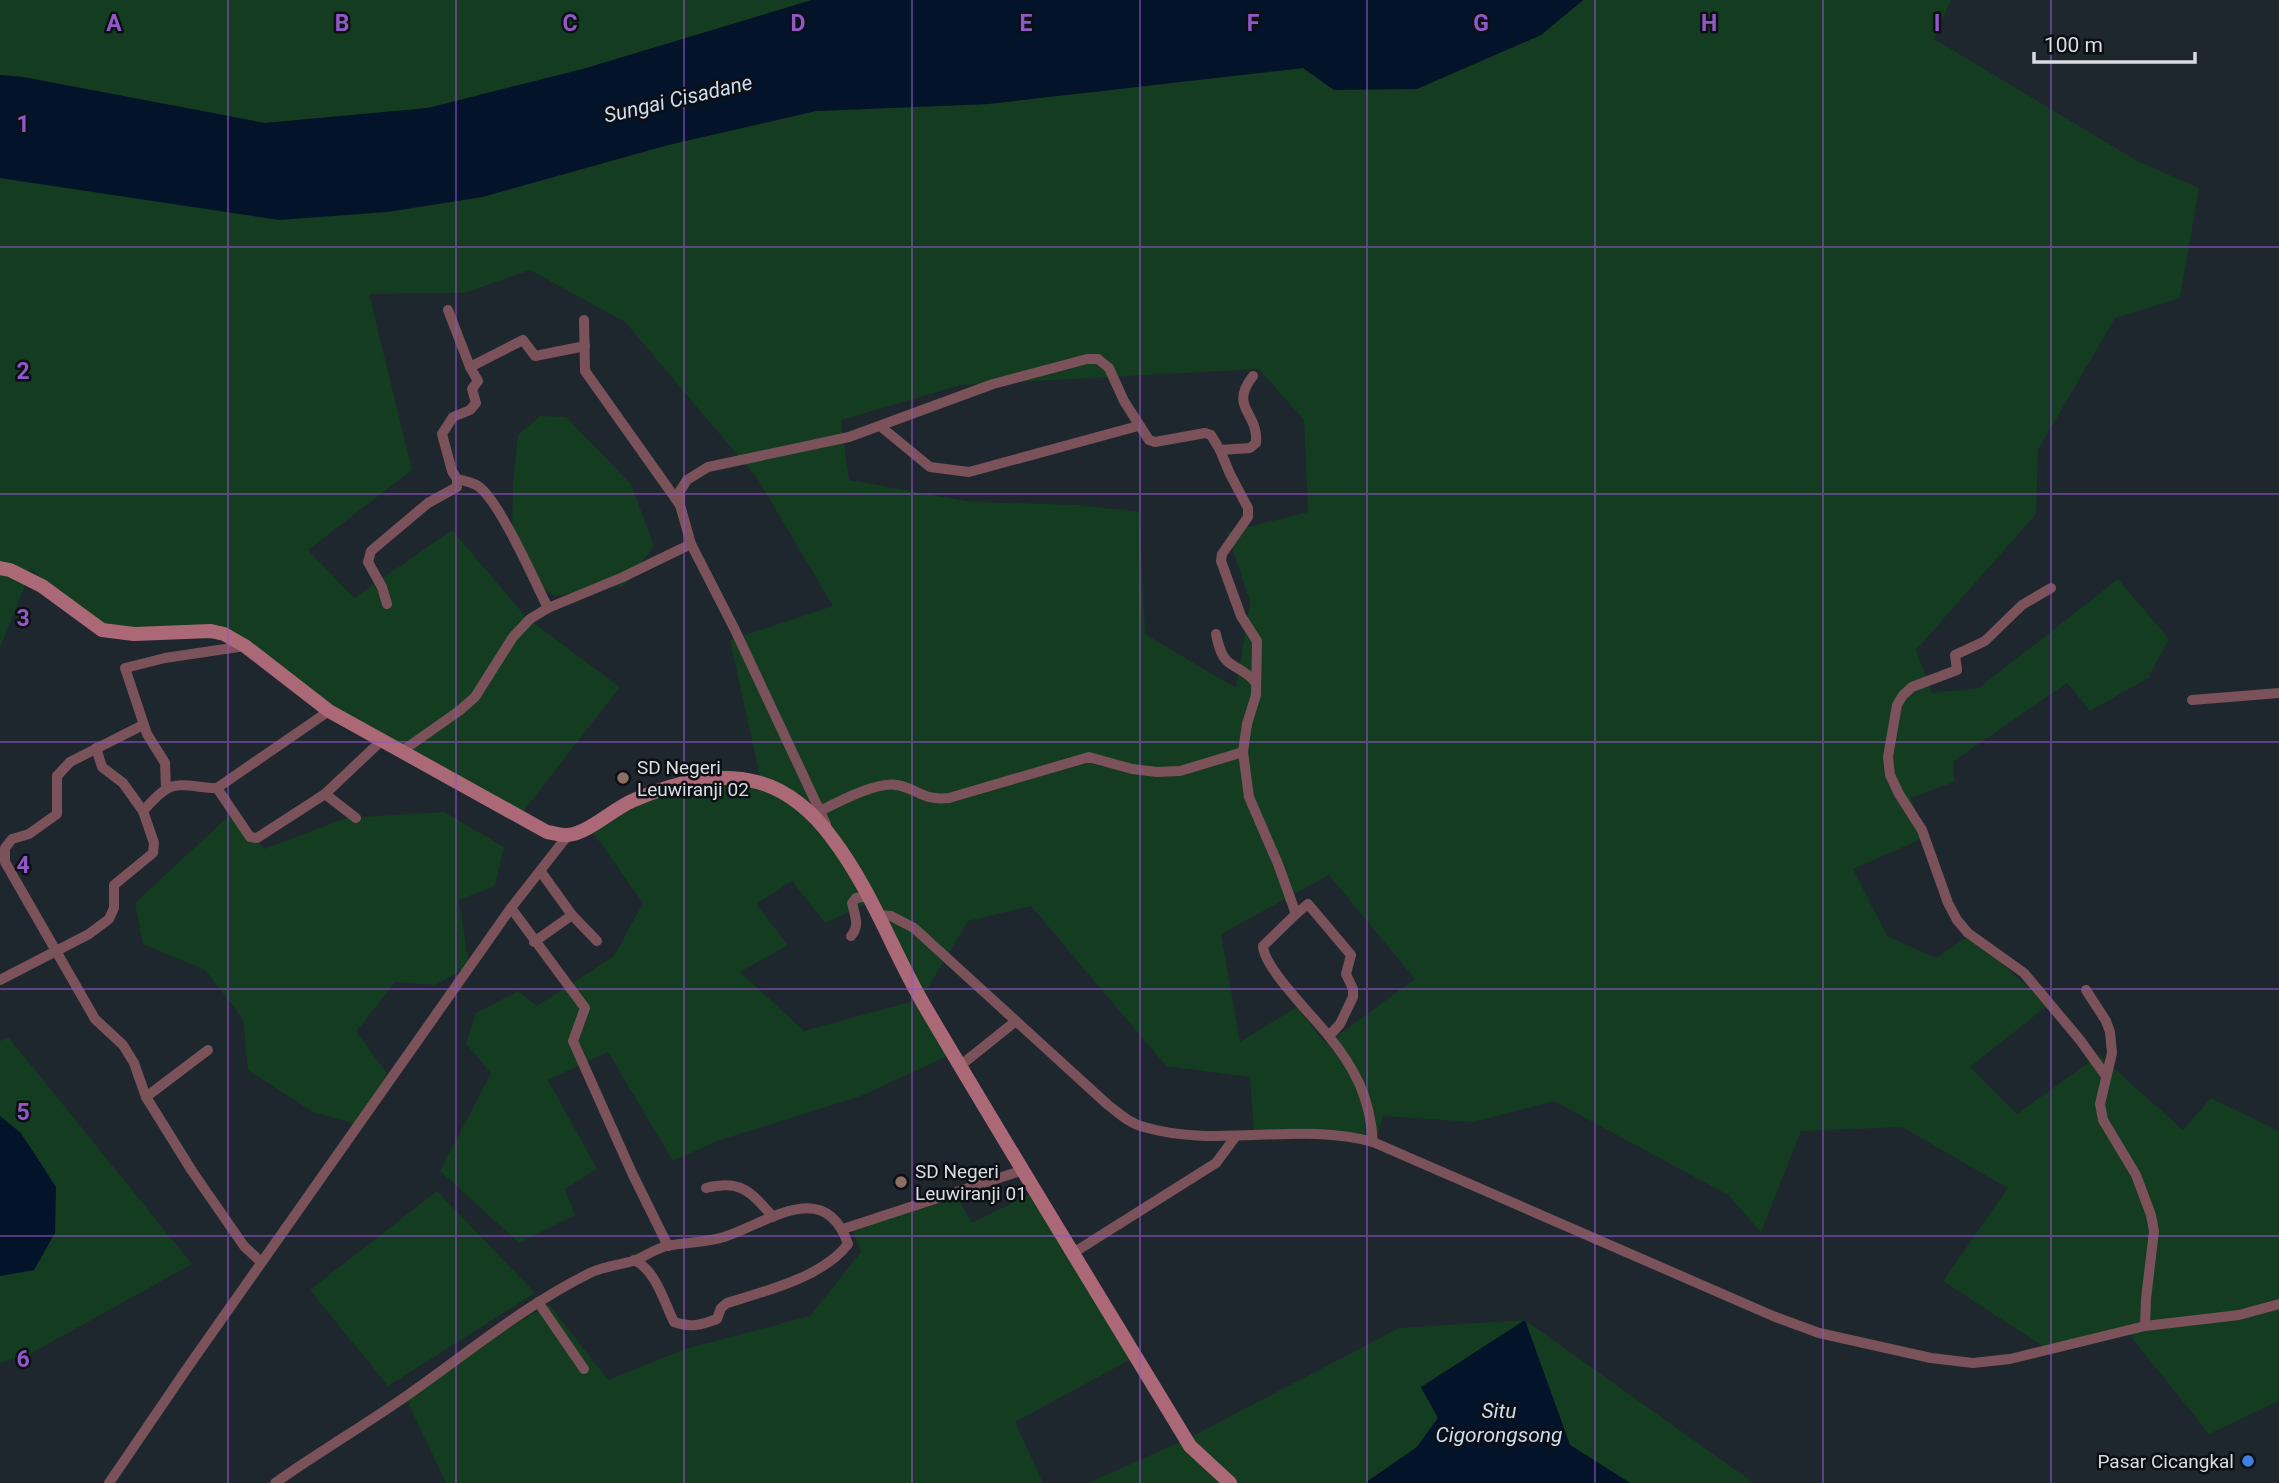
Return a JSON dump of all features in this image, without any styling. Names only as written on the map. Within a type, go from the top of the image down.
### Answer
[{"type":"main road","points":[[0,568],[42,586],[102,630],[134,634],[211,631],[224,634],[245,646],[328,711],[547,832],[568,835],[580,831],[633,800],[689,781],[720,777],[757,782],[785,793],[802,806],[832,837],[869,896],[923,1002],[1190,1446],[1230,1483]]},
{"type":"street","points":[[387,604],[382,587],[368,562],[371,551],[428,503],[457,488],[457,479],[452,471],[442,434],[453,417],[470,410],[476,403],[472,389],[478,381],[448,310]]},
{"type":"street","points":[[584,320],[585,371],[680,505]]},
{"type":"street","points":[[470,367],[523,340],[535,356],[585,346]]},
{"type":"street","points":[[832,837],[735,630],[691,544],[680,505],[680,491],[687,480],[708,467],[849,437],[993,384],[1087,359],[1098,359],[1109,368],[1138,426],[1149,440],[1155,442],[1205,433],[1211,436],[1248,508],[1248,517],[1222,554],[1221,561],[1241,616],[1257,642],[1256,695],[1247,724],[1243,765],[1250,797],[1296,914]]},
{"type":"street","points":[[1220,450],[1250,448],[1256,443],[1258,430],[1242,402],[1245,386],[1253,376]]},
{"type":"street","points":[[880,426],[930,467],[969,472],[1138,426]]},
{"type":"street","points":[[457,479],[476,484],[484,492],[503,522],[548,608]]},
{"type":"street","points":[[402,751],[475,697],[513,637],[530,619],[548,608],[624,577],[691,544]]},
{"type":"street","points":[[2051,588],[2022,605],[1985,640],[1955,655],[1957,670],[1912,687],[1903,695],[1897,705],[1888,757],[1890,775],[1922,830],[1948,903],[1957,920],[1968,933],[2024,974],[2080,1040],[2106,1076]]},
{"type":"street","points":[[1216,634],[1220,650],[1227,660],[1250,675],[1255,682]]},
{"type":"street","points":[[166,788],[165,763],[143,725],[125,668],[165,658],[245,646]]},
{"type":"street","points":[[2192,700],[2279,693]]},
{"type":"street","points":[[144,811],[166,788],[186,785],[217,788],[328,711]]},
{"type":"street","points":[[143,725],[69,762],[57,776],[57,814],[29,834],[12,839],[5,848],[5,862],[95,1019],[123,1045],[134,1063],[146,1097],[192,1171],[244,1246],[261,1262]]},
{"type":"street","points":[[217,788],[250,837],[257,838],[325,794],[380,741]]},
{"type":"street","points":[[0,980],[89,934],[109,919],[114,908],[114,885],[153,853],[154,843],[144,811],[123,783],[102,767],[96,748]]},
{"type":"street","points":[[820,811],[880,785],[897,785],[936,800],[1089,757],[1132,769],[1157,772],[1180,771],[1243,752]]},
{"type":"street","points":[[325,794],[356,818]]},
{"type":"street","points":[[113,1481],[261,1262],[511,908],[568,835]]},
{"type":"street","points":[[541,872],[572,915],[597,941]]},
{"type":"street","points":[[851,936],[857,925],[852,904],[856,898],[869,896]]},
{"type":"street","points":[[1329,1037],[1340,1024],[1353,997],[1353,989],[1346,974],[1351,955],[1307,904],[1263,946],[1264,953],[1278,976],[1329,1037],[1359,1081],[1367,1098],[1373,1142]]},
{"type":"street","points":[[511,908],[584,1008],[573,1041],[667,1246]]},
{"type":"street","points":[[534,942],[572,915]]},
{"type":"street","points":[[879,915],[891,916],[915,928],[1108,1105],[1144,1128],[1174,1133],[1236,1136],[1317,1133],[1350,1135],[1373,1142],[1773,1316],[1819,1333],[1931,1358],[1973,1363],[2020,1357],[2145,1326],[2239,1315],[2279,1304]]},
{"type":"street","points":[[2086,990],[2110,1032],[2112,1053],[2100,1104],[2103,1120],[2136,1175],[2154,1231],[2145,1326]]},
{"type":"street","points":[[961,1065],[1016,1021]]},
{"type":"street","points":[[146,1097],[208,1050]]},
{"type":"street","points":[[1073,1253],[1216,1163],[1236,1136]]},
{"type":"street","points":[[843,1229],[1023,1170]]},
{"type":"street","points":[[706,1188],[723,1184],[742,1188],[751,1192],[773,1217]]},
{"type":"street","points":[[275,1483],[326,1447],[375,1418],[538,1302],[591,1273],[613,1264],[634,1260],[667,1246],[711,1241],[804,1207],[822,1210],[837,1221],[848,1244],[830,1264],[790,1283],[727,1303],[721,1308],[717,1319],[688,1327],[674,1322],[653,1276],[634,1260]]},
{"type":"street","points":[[538,1302],[584,1369]]},
{"type":"green space","points":[[0,0],[812,0],[583,69],[428,108],[265,123],[23,77],[0,75]]},
{"type":"green space","points":[[1583,0],[1951,0],[1934,39],[2137,161],[2199,188],[2180,298],[2115,318],[2038,450],[2036,514],[1916,650],[1932,693],[1979,688],[2118,579],[2169,639],[2148,678],[2090,711],[2067,683],[1954,761],[1954,782],[1911,798],[1926,837],[1853,869],[1887,936],[1936,958],[1970,935],[2048,1005],[1970,1067],[2017,1114],[2099,1055],[2183,1130],[2211,1098],[2279,1131],[2279,1401],[2209,1434],[2124,1328],[2044,1347],[1943,1281],[2008,1188],[1902,1127],[1801,1131],[1761,1232],[1728,1195],[1554,1101],[1474,1122],[1383,1116],[1375,1145],[1254,1132],[1250,1077],[1166,1066],[1031,906],[968,921],[921,999],[954,1053],[861,1096],[717,1141],[673,1161],[608,1052],[548,1080],[597,1169],[565,1189],[575,1215],[519,1243],[440,1171],[491,1073],[466,1044],[476,1013],[518,991],[537,1006],[614,956],[643,903],[587,824],[676,779],[725,770],[760,776],[730,640],[833,606],[757,478],[625,322],[530,270],[464,293],[369,294],[412,470],[308,550],[354,598],[452,530],[527,618],[620,687],[522,813],[347,718],[229,634],[140,638],[101,622],[31,570],[0,648],[0,178],[170,203],[387,212],[482,197],[668,145],[816,111],[988,104],[1303,68],[1334,90],[1541,35]],"holes":[[[1259,369],[1304,420],[1308,512],[1227,532],[1250,601],[1236,688],[1145,634],[1139,512],[1079,505],[971,502],[849,480],[841,420],[961,385]],[[1329,875],[1415,979],[1326,1044],[1297,1007],[1240,1042],[1221,934]],[[792,881],[825,923],[876,899],[921,999],[804,1031],[740,972],[788,945],[756,904]]]},
{"type":"green space","points":[[540,416],[566,417],[631,484],[654,546],[624,586],[554,596],[526,577],[512,532],[513,481],[518,435]]},
{"type":"green space","points":[[444,812],[504,847],[495,886],[459,900],[469,966],[435,985],[395,982],[356,1032],[387,1073],[360,1125],[313,1112],[248,1070],[243,1019],[205,970],[143,944],[135,903],[232,813],[264,849],[346,818]]},
{"type":"green space","points":[[9,1038],[192,1264],[28,1355],[0,1363],[0,1041]]},
{"type":"green space","points":[[437,1191],[535,1293],[388,1386],[310,1290]]},
{"type":"green space","points":[[954,1191],[972,1223],[1036,1191],[1137,1356],[1015,1422],[1043,1483],[446,1483],[403,1392],[549,1304],[608,1380],[685,1349],[810,1316],[861,1252],[851,1227]]},
{"type":"green space","points":[[1525,1320],[1754,1483],[1630,1483],[1570,1445],[1524,1321],[1421,1388],[1438,1417],[1417,1447],[1365,1483],[1088,1483],[1187,1439],[1399,1328]]},
{"type":"water","name":"Sungai Cisadane","points":[[812,0],[1583,0],[1541,35],[1417,89],[1334,90],[1303,68],[988,104],[816,111],[668,145],[482,197],[387,212],[279,220],[0,178],[0,75],[23,77],[265,123],[428,108],[583,69]]},
{"type":"water","points":[[0,1116],[21,1133],[56,1187],[55,1233],[34,1270],[0,1276]]},
{"type":"water","name":"Situ Cigorongsong","points":[[1525,1320],[1570,1445],[1630,1483],[1365,1483],[1417,1447],[1438,1418],[1421,1387]]},
{"type":"place","name":"SD Negeri Leuwiranji 02","points":[[623,778]]},
{"type":"place","name":"SD Negeri Leuwiranji 01","points":[[901,1182]]},
{"type":"place","name":"Pasar Cicangkal","points":[[2248,1461]]}]
